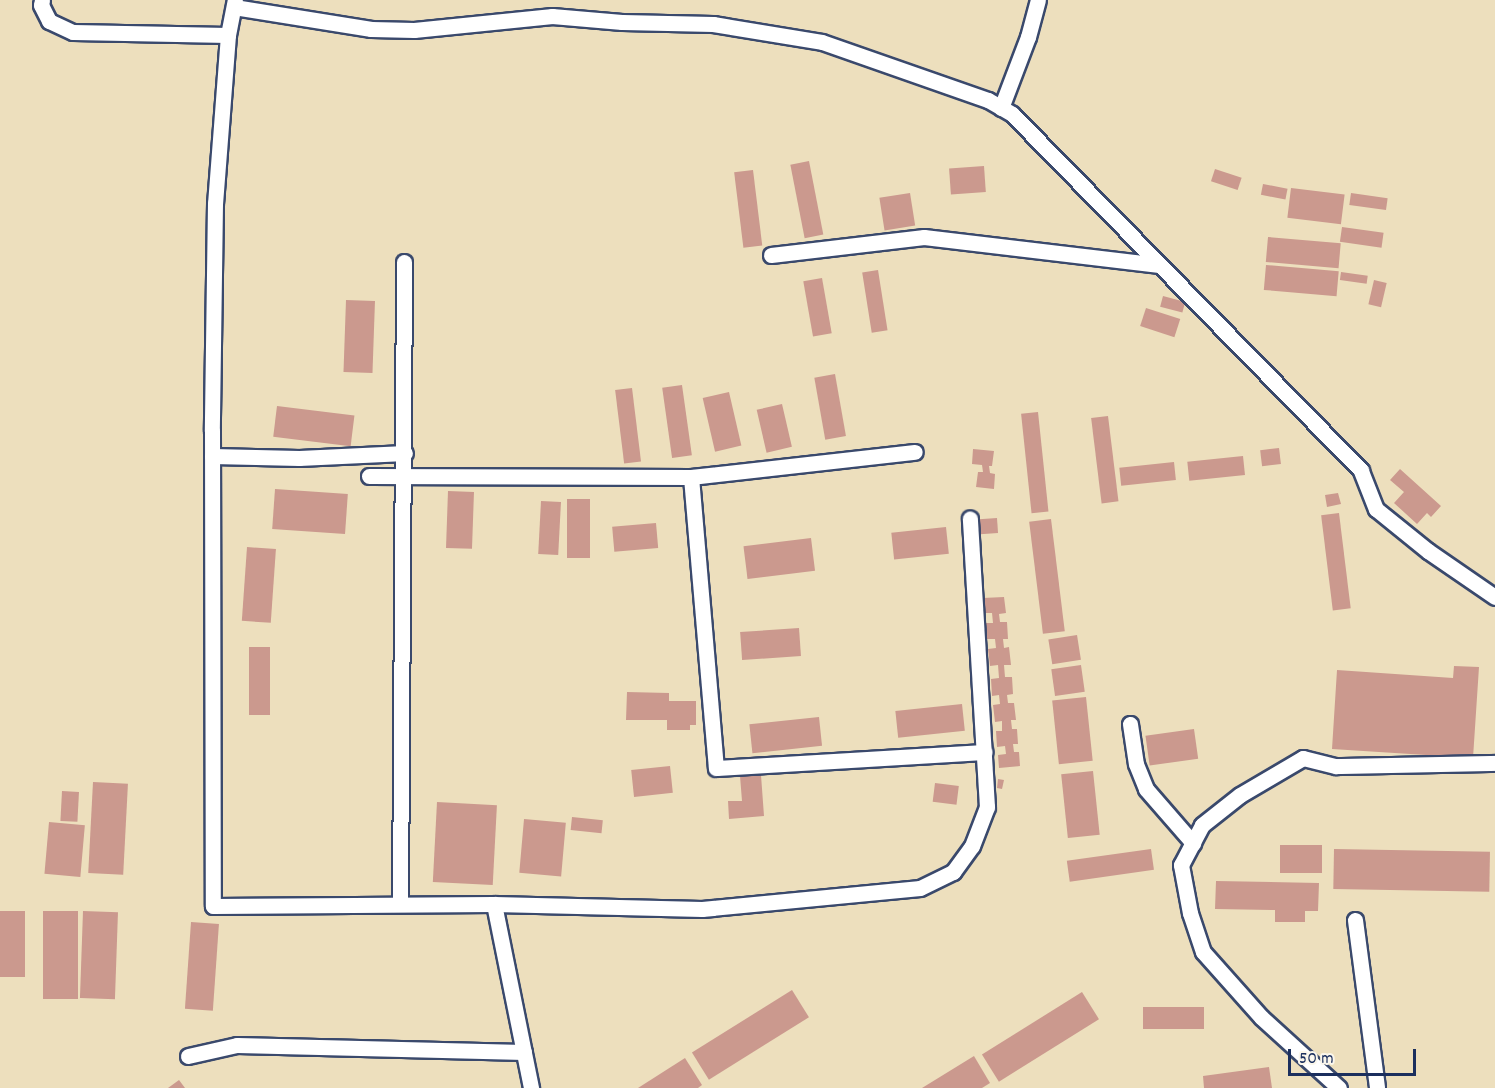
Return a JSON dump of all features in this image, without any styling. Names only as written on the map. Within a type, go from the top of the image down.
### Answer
[{"type":"street","points":[[42,0],[41,4],[49,21],[73,32],[228,35]]},
{"type":"street","points":[[1001,108],[1028,37],[1038,0]]},
{"type":"street","points":[[970,519],[987,807],[972,846],[953,872],[920,888],[702,909],[494,904],[213,906],[212,456],[215,202],[228,35],[235,4],[371,29],[414,30],[552,16],[622,22],[713,24],[822,42],[988,100],[1011,114],[1361,471],[1376,509],[1428,551],[1495,597]]},
{"type":"street","points":[[771,255],[924,237],[1159,266]]},
{"type":"street","points":[[400,904],[405,262]]},
{"type":"street","points":[[369,476],[691,477],[915,452]]},
{"type":"street","points":[[212,456],[299,458],[405,453]]},
{"type":"street","points":[[691,477],[716,768],[985,752]]},
{"type":"street","points":[[1130,724],[1136,764],[1146,789],[1193,843]]},
{"type":"street","points":[[1339,1088],[1261,1017],[1203,952],[1190,913],[1181,865],[1202,825],[1240,795],[1303,758],[1336,766],[1495,763]]},
{"type":"street","points":[[494,904],[531,1088]]},
{"type":"street","points":[[1355,920],[1377,1088]]},
{"type":"street","points":[[188,1056],[237,1045],[524,1052]]},
{"type":"building","points":[[809,161],[823,235],[805,238],[790,165]]},
{"type":"building","points":[[984,166],[986,192],[951,194],[949,168]]},
{"type":"building","points":[[1215,169],[1242,178],[1238,190],[1211,181]]},
{"type":"building","points":[[753,170],[762,245],[743,248],[734,172]]},
{"type":"building","points":[[1263,184],[1288,189],[1285,200],[1261,195]]},
{"type":"building","points":[[1291,188],[1345,195],[1341,224],[1287,218]]},
{"type":"building","points":[[910,193],[915,226],[885,230],[879,198]]},
{"type":"building","points":[[1351,193],[1388,198],[1386,210],[1349,205]]},
{"type":"building","points":[[1342,227],[1384,233],[1382,248],[1340,242]]},
{"type":"building","points":[[1268,237],[1341,243],[1339,268],[1266,262]]},
{"type":"building","points":[[1266,265],[1339,271],[1337,296],[1264,290]]},
{"type":"building","points":[[878,270],[888,330],[872,333],[862,273]]},
{"type":"building","points":[[1341,272],[1368,276],[1367,284],[1340,280]]},
{"type":"building","points":[[822,278],[832,333],[813,336],[803,281]]},
{"type":"building","points":[[1374,280],[1387,283],[1381,307],[1368,304]]},
{"type":"building","points":[[1163,296],[1185,302],[1182,313],[1160,307]]},
{"type":"building","points":[[346,300],[375,301],[372,373],[343,372]]},
{"type":"building","points":[[1146,308],[1180,319],[1174,337],[1140,326]]},
{"type":"building","points":[[835,374],[846,436],[825,440],[814,378]]},
{"type":"building","points":[[682,385],[692,455],[672,458],[662,388]]},
{"type":"building","points":[[632,388],[641,461],[624,464],[615,390]]},
{"type":"building","points":[[729,392],[741,446],[715,452],[703,398]]},
{"type":"building","points":[[782,404],[792,447],[767,453],[757,410]]},
{"type":"building","points":[[277,406],[354,416],[351,446],[273,437]]},
{"type":"building","points":[[1038,412],[1048,511],[1032,513],[1021,414]]},
{"type":"building","points":[[1108,416],[1118,501],[1102,503],[1091,418]]},
{"type":"building","points":[[1279,448],[1281,464],[1262,466],[1260,450]]},
{"type":"building","points":[[973,449],[994,451],[992,466],[989,466],[990,473],[995,474],[994,489],[976,487],[978,472],[983,472],[982,465],[972,464]]},
{"type":"building","points":[[1243,456],[1245,475],[1189,481],[1187,462]]},
{"type":"building","points":[[1174,462],[1176,480],[1121,486],[1119,468]]},
{"type":"building","points":[[1400,469],[1441,506],[1431,517],[1427,513],[1417,524],[1394,503],[1404,492],[1390,480]]},
{"type":"building","points":[[275,489],[348,494],[345,534],[272,529]]},
{"type":"building","points":[[448,491],[474,492],[472,549],[446,548]]},
{"type":"building","points":[[1338,493],[1341,504],[1327,507],[1325,495]]},
{"type":"building","points":[[567,499],[590,499],[590,558],[567,558]]},
{"type":"building","points":[[541,501],[561,502],[558,555],[538,554]]},
{"type":"building","points":[[1339,513],[1351,608],[1333,610],[1321,515]]},
{"type":"building","points":[[997,518],[998,533],[980,534],[979,519]]},
{"type":"building","points":[[1051,519],[1065,631],[1043,634],[1029,522]]},
{"type":"building","points":[[656,523],[658,548],[614,552],[612,527]]},
{"type":"building","points":[[946,527],[949,554],[894,560],[891,533]]},
{"type":"building","points":[[811,538],[815,571],[748,579],[744,546]]},
{"type":"building","points":[[247,547],[276,549],[271,623],[242,621]]},
{"type":"building","points":[[1004,597],[1006,613],[999,614],[1000,622],[1007,622],[1008,639],[1003,639],[1004,648],[1009,647],[1011,665],[1004,665],[1005,677],[1012,677],[1013,694],[1007,695],[1008,703],[1014,703],[1016,720],[1011,720],[1012,729],[1017,729],[1018,744],[1013,744],[1014,752],[1019,752],[1020,766],[999,768],[998,755],[1006,754],[1005,746],[997,747],[996,731],[1002,731],[1002,721],[995,722],[993,705],[1000,704],[999,695],[992,696],[991,679],[999,678],[998,665],[990,666],[988,649],[996,648],[995,639],[987,639],[985,623],[993,623],[992,613],[985,613],[983,598]]},
{"type":"building","points":[[799,628],[801,656],[742,660],[740,632]]},
{"type":"building","points":[[1077,635],[1081,660],[1052,664],[1048,640]]},
{"type":"building","points":[[249,647],[270,647],[270,715],[249,715]]},
{"type":"building","points":[[1081,665],[1085,692],[1055,696],[1051,669]]},
{"type":"building","points":[[1454,666],[1479,667],[1473,758],[1332,749],[1337,670],[1453,678]]},
{"type":"building","points":[[627,692],[669,693],[669,701],[696,701],[696,725],[690,725],[690,730],[667,730],[667,720],[626,720]]},
{"type":"building","points":[[1086,697],[1093,761],[1059,764],[1052,701]]},
{"type":"building","points":[[962,704],[965,731],[898,738],[895,711]]},
{"type":"building","points":[[819,717],[822,746],[752,753],[749,724]]},
{"type":"building","points":[[1194,729],[1198,759],[1150,766],[1145,736]]},
{"type":"building","points":[[670,766],[673,793],[634,797],[631,770]]},
{"type":"building","points":[[1093,771],[1100,835],[1068,838],[1061,774]]},
{"type":"building","points":[[761,775],[764,816],[729,819],[728,801],[742,801],[740,776]]},
{"type":"building","points":[[998,779],[1004,780],[1002,789],[997,788]]},
{"type":"building","points":[[93,782],[128,784],[123,875],[88,873]]},
{"type":"building","points":[[935,783],[959,786],[957,805],[933,802]]},
{"type":"building","points":[[62,791],[79,792],[77,822],[60,821]]},
{"type":"building","points":[[437,802],[497,805],[493,885],[433,882]]},
{"type":"building","points":[[572,817],[603,820],[601,833],[571,830]]},
{"type":"building","points":[[524,819],[566,823],[561,876],[519,873]]},
{"type":"building","points":[[49,822],[85,825],[80,877],[44,874]]},
{"type":"building","points":[[1280,845],[1322,845],[1322,873],[1280,873]]},
{"type":"building","points":[[1151,849],[1154,870],[1070,882],[1067,861]]},
{"type":"building","points":[[1334,849],[1490,852],[1489,892],[1333,889]]},
{"type":"building","points":[[1216,881],[1319,883],[1318,911],[1305,911],[1305,922],[1275,922],[1275,910],[1215,909]]},
{"type":"building","points":[[0,911],[25,911],[25,977],[0,977]]},
{"type":"building","points":[[43,911],[78,911],[78,999],[43,999]]},
{"type":"building","points":[[83,911],[118,912],[115,999],[80,998]]},
{"type":"building","points":[[191,922],[219,924],[213,1011],[185,1009]]},
{"type":"building","points":[[792,990],[809,1017],[709,1080],[692,1053]]},
{"type":"building","points":[[1082,992],[1099,1019],[999,1082],[982,1055]]},
{"type":"building","points":[[1143,1007],[1204,1007],[1204,1029],[1143,1029]]},
{"type":"building","points":[[974,1056],[990,1083],[982,1088],[922,1088]]},
{"type":"building","points":[[685,1058],[702,1085],[698,1088],[638,1088]]},
{"type":"building","points":[[1269,1067],[1272,1088],[1204,1088],[1203,1076]]},
{"type":"building","points":[[179,1080],[185,1088],[168,1088]]}]
